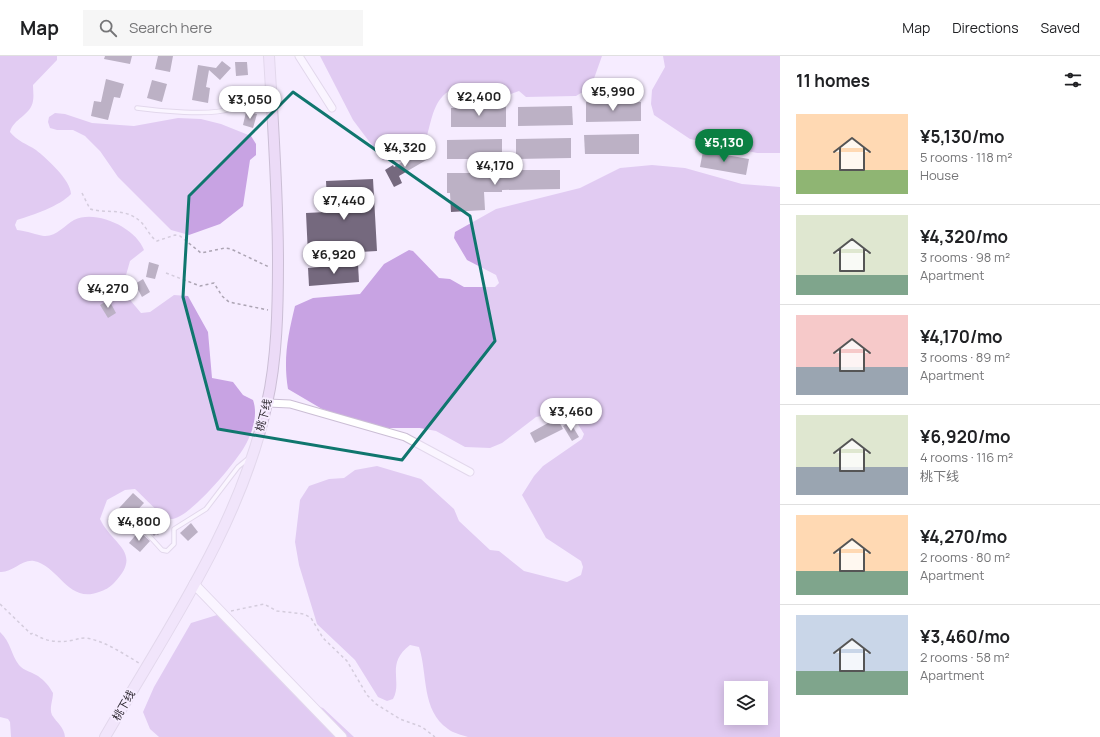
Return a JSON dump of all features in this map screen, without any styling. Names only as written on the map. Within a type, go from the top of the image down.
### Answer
[{"type":"main road","name":"桃下线","points":[[105,737],[194,584],[225,527],[252,456],[268,403],[278,312],[278,193],[269,56]]},
{"type":"street","points":[[299,56],[332,108]]},
{"type":"street","points":[[268,403],[290,404],[405,437],[470,472]]},
{"type":"street","points":[[194,584],[342,737]]},
{"type":"lane","points":[[137,108],[164,112],[221,111],[237,105],[247,94],[271,89]]},
{"type":"lane","points":[[143,529],[162,550],[167,551],[174,544],[174,529],[206,509],[241,463],[252,456]]},
{"type":"path","points":[[82,194],[90,209],[111,210],[132,216],[141,222],[157,241],[175,235],[180,236],[202,253],[225,248],[231,249],[278,271]]},
{"type":"path","points":[[166,273],[200,286],[214,283],[222,296],[229,302],[278,312]]},
{"type":"path","points":[[0,604],[31,634],[33,633],[52,642],[79,638],[99,641],[146,667]]},
{"type":"path","points":[[230,612],[264,604],[277,611],[304,614],[311,618],[323,638],[347,661],[367,695],[376,704],[400,719],[422,727],[435,737]]},
{"type":"highlighted area","points":[[293,92],[470,216],[495,341],[402,460],[218,429],[183,297],[189,196]]},
{"type":"shaded area","points":[[0,56],[57,56],[57,60],[33,85],[32,106],[15,124],[10,132],[19,140],[36,150],[63,176],[70,188],[71,194],[53,206],[17,220],[15,225],[17,230],[48,236],[56,233],[74,220],[83,217],[93,217],[114,223],[133,234],[140,242],[144,250],[130,261],[123,286],[131,301],[141,313],[150,312],[174,295],[188,296],[208,332],[212,378],[233,382],[243,395],[253,400],[255,411],[253,428],[249,439],[234,462],[201,499],[180,516],[172,519],[168,518],[153,507],[135,489],[125,490],[107,500],[100,519],[105,528],[123,549],[126,556],[126,564],[123,572],[107,589],[88,594],[79,593],[71,589],[43,564],[34,561],[25,562],[4,572],[0,572]]},
{"type":"shaded area","points":[[320,56],[602,56],[591,87],[576,96],[526,97],[519,91],[508,95],[451,90],[441,98],[437,104],[427,136],[389,159],[383,160],[353,120]]},
{"type":"shaded area","points":[[663,56],[780,56],[780,153],[757,153],[690,139],[654,115],[651,104],[652,90],[665,67]]},
{"type":"shaded area","points":[[55,113],[65,114],[92,123],[134,126],[178,118],[201,119],[221,124],[251,136],[256,144],[256,155],[250,160],[243,206],[220,224],[189,235],[171,230],[118,177],[100,151],[85,136],[73,130],[57,130],[50,128],[48,122],[49,117]]},
{"type":"shaded area","points":[[652,165],[685,168],[742,184],[780,187],[780,737],[468,737],[452,732],[439,721],[433,712],[429,702],[419,647],[410,645],[398,659],[396,666],[396,692],[393,699],[387,701],[378,697],[355,660],[317,624],[299,565],[295,542],[300,500],[309,486],[329,479],[344,478],[355,470],[377,466],[421,479],[454,509],[459,521],[490,550],[499,551],[524,571],[567,582],[581,575],[583,567],[581,561],[546,538],[522,495],[534,476],[543,466],[582,439],[584,434],[576,421],[563,413],[536,417],[502,443],[490,448],[465,447],[436,431],[420,428],[382,428],[322,409],[288,389],[286,367],[287,347],[295,306],[313,298],[360,294],[384,264],[409,250],[413,251],[439,278],[450,279],[464,287],[495,287],[499,283],[496,275],[467,260],[454,238],[455,232],[496,209],[580,188],[620,168]]},
{"type":"shaded area","points":[[217,615],[234,621],[279,666],[299,700],[323,708],[354,737],[159,737],[150,729],[143,712],[154,687],[191,623]]},
{"type":"shaded area","points":[[0,632],[9,644],[19,665],[23,669],[40,678],[47,684],[53,693],[51,712],[62,728],[65,737],[11,737],[10,722],[8,719],[0,717]]},
{"type":"building","points":[[105,56],[132,56],[130,64],[104,59]]},
{"type":"building","points":[[158,56],[173,56],[170,72],[155,69]]},
{"type":"building","points":[[222,61],[231,68],[220,80],[209,70],[206,87],[210,88],[208,103],[192,100],[198,65],[216,68]]},
{"type":"building","points":[[235,62],[247,62],[248,75],[236,76]]},
{"type":"building","points":[[106,79],[124,84],[120,98],[114,97],[108,120],[91,116],[94,101],[101,102]]},
{"type":"building","points":[[152,80],[167,84],[162,102],[147,98]]},
{"type":"building","points":[[586,102],[641,102],[641,121],[586,122]]},
{"type":"building","points":[[572,106],[573,125],[518,126],[518,107]]},
{"type":"building","points":[[506,107],[506,127],[451,127],[451,108]]},
{"type":"building","points":[[246,112],[257,114],[253,128],[243,125]]},
{"type":"building","points":[[639,134],[639,154],[585,154],[584,135]]},
{"type":"building","points":[[571,138],[571,158],[516,159],[516,139]]},
{"type":"building","points":[[502,139],[502,159],[447,159],[447,140]]},
{"type":"building","points":[[423,150],[428,159],[399,176],[402,183],[394,187],[385,170],[393,165],[394,167]]},
{"type":"building","points":[[703,151],[749,159],[746,175],[700,167]]},
{"type":"building","points":[[505,170],[560,170],[560,189],[502,190],[502,192],[484,192],[485,210],[451,212],[450,193],[447,193],[447,173],[505,173]]},
{"type":"building","points":[[373,179],[377,251],[308,255],[306,213],[367,210],[367,199],[327,201],[326,181]]},
{"type":"building","points":[[149,262],[159,265],[155,279],[146,277]]},
{"type":"building","points":[[358,264],[359,282],[309,286],[308,268]]},
{"type":"building","points":[[143,279],[150,292],[142,297],[135,284]]},
{"type":"building","points":[[109,300],[116,313],[108,318],[100,305]]},
{"type":"building","points":[[557,418],[563,429],[535,443],[530,433]]},
{"type":"building","points":[[570,422],[579,437],[572,441],[563,426]]},
{"type":"building","points":[[133,493],[144,503],[119,530],[108,520]]},
{"type":"building","points":[[157,514],[168,524],[158,535],[156,534],[154,536],[146,527]]},
{"type":"building","points":[[191,523],[198,532],[188,541],[180,533]]},
{"type":"building","points":[[139,531],[150,541],[140,552],[129,543]]}]
